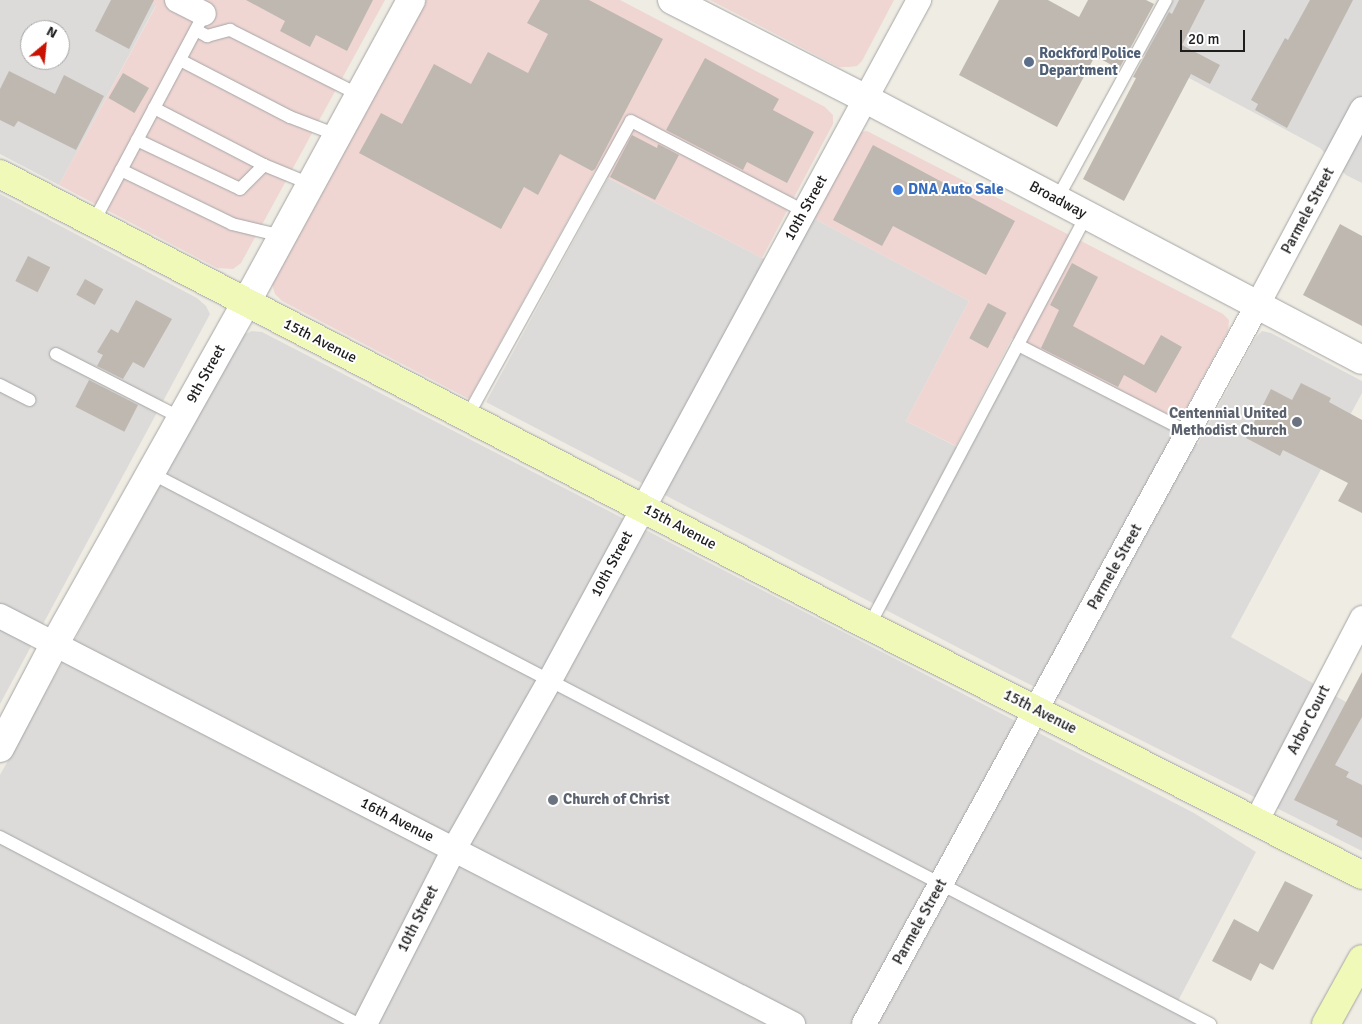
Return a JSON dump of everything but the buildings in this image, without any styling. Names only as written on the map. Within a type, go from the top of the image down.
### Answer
[{"type":"main road","name":"15th Avenue","points":[[0,174],[246,304],[467,416],[869,626],[1362,875]]},
{"type":"main road","points":[[1326,1024],[1362,959]]},
{"type":"street","points":[[177,0],[200,22]]},
{"type":"street","name":"9th Street","points":[[0,748],[54,645],[246,304],[410,0]]},
{"type":"street","name":"Broadway","points":[[672,0],[866,99],[1362,360]]},
{"type":"street","name":"10th Street","points":[[365,1024],[454,849],[550,680],[642,507],[919,0]]},
{"type":"street","name":"Parmele Street","points":[[864,1024],[1258,304],[1362,109]]},
{"type":"street","name":"16th Avenue","points":[[0,616],[793,1024]]},
{"type":"street","name":"Arbor Court","points":[[1256,822],[1362,618]]},
{"type":"lane","points":[[1057,199],[1166,0]]},
{"type":"lane","points":[[92,223],[200,22]]},
{"type":"lane","points":[[200,22],[207,36],[230,30],[359,96]]},
{"type":"lane","points":[[180,60],[290,118],[337,135]]},
{"type":"lane","points":[[154,108],[264,165],[310,184]]},
{"type":"lane","points":[[467,416],[631,120],[804,211]]},
{"type":"lane","points":[[137,140],[240,189],[264,165]]},
{"type":"lane","points":[[121,170],[232,224],[282,236]]},
{"type":"lane","points":[[869,626],[1087,215]]},
{"type":"lane","points":[[1018,345],[1188,432]]},
{"type":"lane","points":[[56,354],[182,418]]},
{"type":"lane","points":[[0,385],[29,400]]},
{"type":"lane","points":[[151,473],[1210,1024]]},
{"type":"lane","points":[[0,837],[358,1024]]},
{"type":"shaded area","points":[[0,0],[146,0],[156,5],[59,185],[0,154]]},
{"type":"shaded area","points":[[146,0],[385,0],[241,263],[233,269],[217,268],[59,185],[156,6]]},
{"type":"shaded area","points":[[423,0],[620,0],[825,107],[833,115],[833,124],[762,258],[595,171],[469,399],[282,301],[275,294],[272,284],[275,273]]},
{"type":"shaded area","points":[[710,0],[894,0],[862,61],[857,66],[839,67]]},
{"type":"shaded area","points":[[1173,0],[1362,0],[1362,183],[1346,175],[1320,148],[1144,54]]},
{"type":"shaded area","points":[[867,131],[1223,314],[1229,320],[1228,331],[1180,420],[1012,338],[956,446],[906,421],[969,301],[813,218],[860,132]]},
{"type":"shaded area","points":[[608,178],[762,258],[787,264],[813,218],[969,301],[906,421],[967,452],[1020,353],[1198,444],[1256,337],[1262,331],[1271,333],[1362,381],[1362,393],[1231,637],[1362,711],[1362,851],[1007,673],[486,402]]},
{"type":"shaded area","points":[[0,194],[197,298],[206,306],[210,314],[0,704]]},
{"type":"shaded area","points":[[252,331],[262,332],[1194,813],[1256,852],[1179,999],[1186,1018],[1198,1024],[0,1024],[0,775],[243,335]]},
{"type":"place","name":"Rockford Police Department","points":[[1029,62]]},
{"type":"place","name":"DNA Auto Sale","points":[[898,190]]},
{"type":"place","name":"Centennial United Methodist Church","points":[[1297,422]]},
{"type":"place","name":"Church of Christ","points":[[553,800]]}]
